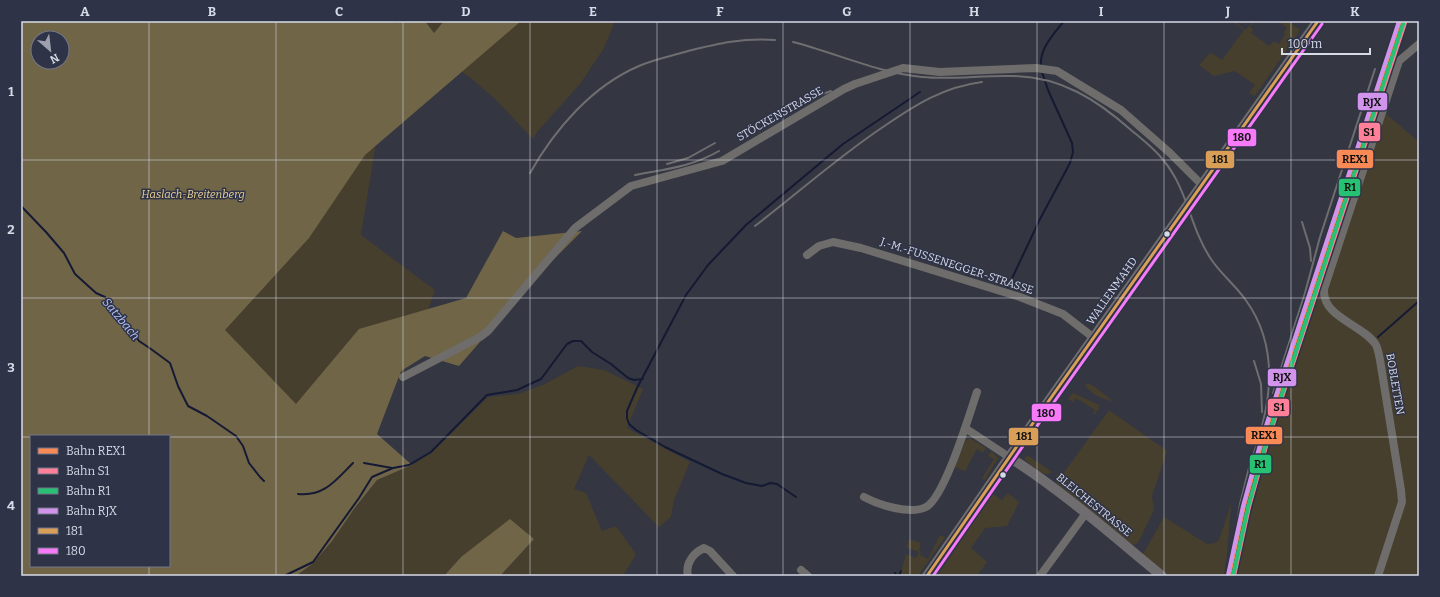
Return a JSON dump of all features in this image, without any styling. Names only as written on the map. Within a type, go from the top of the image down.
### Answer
[{"type":"main road","name":"WALLENMAHD","points":[[927,576],[1009,457],[1318,21]]},
{"type":"main road","name":"BLEICHESTRASSE","points":[[1009,457],[1047,483],[1086,513],[1162,576]]},
{"type":"street","name":"BOBLETTEN","points":[[1378,576],[1402,502],[1380,360],[1376,345],[1369,337],[1333,311],[1327,304],[1324,289],[1399,61],[1419,44]]},
{"type":"street","name":"STÖCKENSTRASSE","points":[[403,377],[488,332],[575,228],[631,186],[722,160],[844,89],[903,68],[940,72],[1036,68],[1057,71],[1121,110],[1170,153],[1202,185]]},
{"type":"street","name":"J.-M.-FUSSENEGGER-STRASSE","points":[[807,255],[819,246],[833,242],[861,248],[1020,297],[1063,314],[1094,338]]},
{"type":"street","points":[[864,497],[901,510],[920,509],[933,502],[942,489],[965,428],[976,392]]},
{"type":"street","points":[[965,428],[1009,457]]},
{"type":"street","points":[[1040,576],[1086,513]]},
{"type":"street","points":[[688,576],[687,572],[692,556],[698,550],[704,548],[710,551],[734,576]]},
{"type":"street","points":[[801,570],[808,576]]},
{"type":"green space","name":"Haslach-Breitenberg","points":[[21,21],[435,47],[443,23],[434,33],[425,21],[615,21],[604,48],[580,84],[537,132],[533,139],[496,100],[461,71],[387,75],[361,235],[435,290],[414,353],[386,404],[257,567],[21,576]]},
{"type":"green space","name":"Haslach-Breitenberg","points":[[21,21],[394,21],[397,23],[398,21],[425,21],[434,33],[444,21],[521,21],[365,155],[309,238],[225,330],[296,404],[359,329],[466,298],[503,231],[516,238],[582,231],[541,272],[459,366],[425,356],[401,371],[377,434],[412,465],[377,480],[354,509],[332,541],[312,564],[296,576],[21,576]]},
{"type":"green space","points":[[1231,21],[1236,21],[1236,23],[1246,30],[1253,21],[1255,21],[1250,27],[1253,29],[1251,33],[1269,46],[1274,41],[1279,44],[1285,35],[1284,32],[1287,28],[1278,21],[1288,21],[1299,29],[1299,32],[1255,96],[1249,93],[1255,85],[1235,71],[1214,76],[1199,65],[1208,55],[1212,53],[1222,60],[1244,30]]},
{"type":"green space","points":[[1378,107],[1419,142],[1419,576],[1236,576],[1249,521],[1283,397]]},
{"type":"green space","points":[[578,366],[604,370],[643,389],[627,428],[690,462],[674,500],[671,517],[659,527],[589,455],[574,489],[586,493],[602,531],[616,526],[636,554],[623,576],[500,576],[534,539],[461,557],[444,576],[296,576],[312,564],[377,480],[412,465],[431,453],[488,397],[518,394],[545,384]]},
{"type":"green space","points":[[1087,383],[1113,401],[1101,398],[1094,394],[1085,385]]},
{"type":"green space","points":[[1073,393],[1099,405],[1099,408],[1095,414],[1093,413],[1095,410],[1076,398],[1073,402],[1068,399]]},
{"type":"green space","points":[[1109,410],[1167,451],[1152,496],[1154,510],[1139,541],[1135,545],[1131,544],[1055,481],[1056,475],[1063,474]]},
{"type":"green space","points":[[970,438],[986,448],[983,453],[977,449],[965,471],[955,467],[965,441]]},
{"type":"green space","points":[[991,451],[998,458],[985,480],[982,478],[994,459],[988,456]]},
{"type":"green space","points":[[1029,456],[1052,472],[1049,474],[1042,473],[1025,460],[1025,457]]},
{"type":"green space","points":[[992,493],[1002,500],[1008,493],[1019,502],[1007,526],[985,528],[971,548],[987,562],[977,576],[934,576]]},
{"type":"green space","points":[[1231,504],[1224,576],[1166,576],[1142,556],[1164,517],[1207,544],[1215,543],[1219,540]]},
{"type":"green space","points":[[510,519],[534,539],[500,576],[444,576],[461,557]]},
{"type":"green space","points":[[940,535],[945,537],[918,576],[900,576],[906,554],[916,558],[919,552],[907,548],[909,539],[921,543],[919,550],[921,552],[920,555],[928,559]]},
{"type":"waterway","points":[[1041,67],[1044,48],[1064,21]]},
{"type":"waterway","points":[[1008,287],[1039,221],[1070,163],[1073,152],[1072,143],[1048,90],[1042,72]]},
{"type":"waterway","points":[[796,497],[777,484],[770,483],[762,486],[746,483],[722,474],[665,447],[636,430],[629,424],[627,411],[637,388],[686,295],[708,265],[746,225],[843,144],[920,92]]},
{"type":"waterway","name":"Satzbach","points":[[21,206],[64,253],[75,274],[96,293],[105,297],[116,316],[127,323],[139,341],[170,363],[178,386],[188,406],[207,416],[236,436],[243,446],[249,463],[264,481]]},
{"type":"waterway","points":[[1378,337],[1419,301]]},
{"type":"waterway","points":[[284,576],[313,562],[359,498],[372,477],[393,468],[409,465],[431,452],[487,395],[517,390],[541,379],[567,344],[573,341],[581,341],[592,352],[611,364],[628,378],[634,380],[643,379]]},
{"type":"waterway","name":"Satzbach","points":[[298,494],[315,493],[322,490],[335,481],[353,463]]},
{"type":"waterway","name":"Satzbach","points":[[364,463],[392,468]]},
{"type":"waterway","points":[[899,576],[901,571]]},
{"type":"railway","points":[[530,173],[551,141],[576,110],[590,97],[622,75],[651,61],[688,51],[741,40],[775,40]]},
{"type":"railway","points":[[793,42],[873,67],[906,75],[945,78],[1013,76],[1047,80],[1077,92],[1105,109],[1118,119],[1153,149],[1172,172],[1179,184],[1204,247],[1211,259],[1245,299],[1254,314],[1266,344],[1268,360],[1268,393],[1262,426]]},
{"type":"railway","points":[[1273,393],[1305,293],[1320,237],[1375,69]]},
{"type":"railway","points":[[755,226],[850,150],[906,111],[930,98],[955,88],[982,82]]},
{"type":"railway","points":[[789,106],[831,91]]},
{"type":"railway","points":[[667,164],[688,158],[715,143]]},
{"type":"railway","points":[[635,175],[689,164],[699,161],[719,151]]},
{"type":"railway","points":[[1302,222],[1310,248],[1311,261]]},
{"type":"railway","points":[[1254,361],[1261,384],[1262,412]]},
{"type":"railway","points":[[1230,571],[1240,504],[1249,468],[1264,422]]},
{"type":"rail line","name":"RJX","points":[[1228,575],[1243,506],[1261,441],[1399,21]]},
{"type":"rail line","name":"REX1","points":[[1229,576],[1244,506],[1262,442],[1400,21]]},
{"type":"rail line","name":"R1","points":[[1233,576],[1248,507],[1266,443],[1404,21]]},
{"type":"rail line","name":"S1","points":[[1234,576],[1249,507],[1267,443],[1405,23]]},
{"type":"transit line","name":"181","points":[[927,576],[1026,433],[1318,21]]},
{"type":"transit line","name":"180","points":[[933,576],[1030,436],[1322,24]]}]
